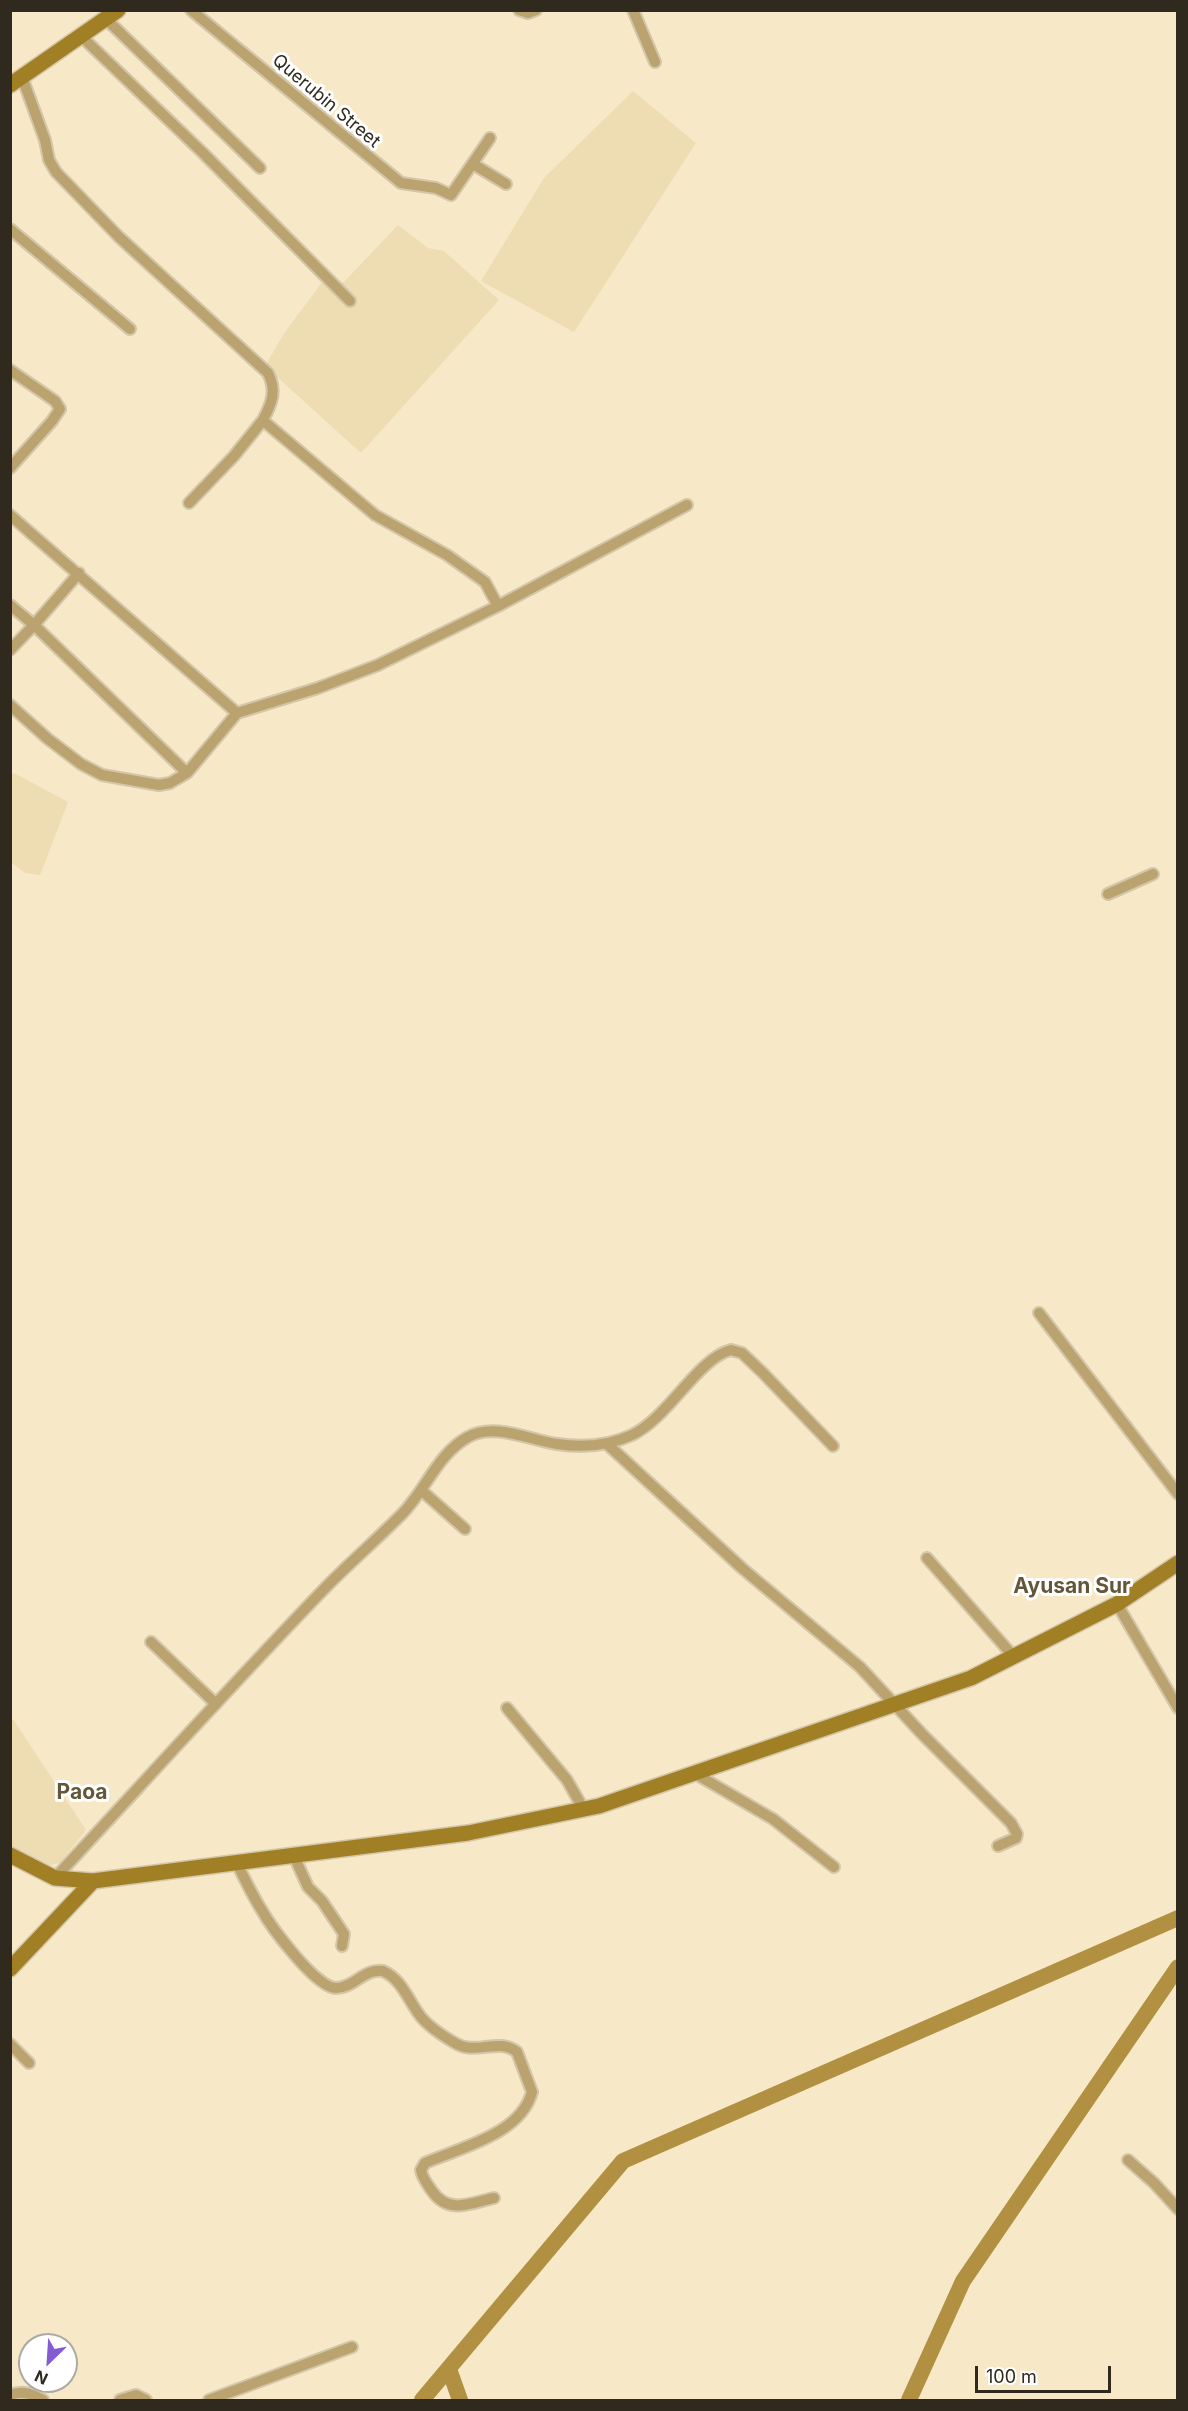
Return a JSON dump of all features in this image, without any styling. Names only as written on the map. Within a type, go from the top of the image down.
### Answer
[{"type":"street","name":"Querubin Street","points":[[190,10],[394,178],[407,185],[436,188],[451,195],[472,164]]},
{"type":"street","points":[[519,10],[528,13],[536,10]]},
{"type":"street","points":[[633,10],[655,62]]},
{"type":"street","points":[[189,503],[234,456],[263,420],[273,403],[273,382],[268,374],[119,237],[56,172],[49,160],[45,140],[16,81],[112,14],[260,168]]},
{"type":"street","points":[[80,35],[204,153],[350,301]]},
{"type":"street","points":[[490,138],[472,164],[506,184]]},
{"type":"street","points":[[10,228],[130,329]]},
{"type":"street","points":[[10,370],[56,401],[60,409],[47,428],[10,468]]},
{"type":"street","points":[[263,420],[286,442],[375,515],[447,555],[485,582],[498,606]]},
{"type":"street","points":[[10,705],[48,739],[81,764],[102,775],[159,785],[170,783],[187,773],[237,713],[318,688],[378,665],[498,606],[687,505]]},
{"type":"street","points":[[10,514],[237,713]]},
{"type":"street","points":[[10,650],[79,573]]},
{"type":"street","points":[[10,605],[34,625],[187,773]]},
{"type":"street","points":[[1108,894],[1153,874]]},
{"type":"street","points":[[1039,1313],[1178,1494]]},
{"type":"street","points":[[55,1878],[330,1584],[403,1514],[455,1447],[475,1433],[499,1432],[559,1444],[607,1444],[645,1428],[711,1361],[731,1350],[741,1353],[762,1372],[833,1446]]},
{"type":"street","points":[[607,1444],[743,1569],[840,1649],[1011,1823],[1017,1834],[1016,1838],[998,1846]]},
{"type":"street","points":[[421,1490],[465,1529]]},
{"type":"street","points":[[927,1558],[1014,1658]]},
{"type":"street","points":[[10,1856],[55,1878],[93,1881],[468,1833],[584,1810],[971,1678],[1117,1604],[1178,1563]]},
{"type":"street","points":[[1117,1604],[1178,1708]]},
{"type":"street","points":[[151,1642],[216,1704]]},
{"type":"street","points":[[507,1708],[567,1780],[584,1810]]},
{"type":"street","points":[[694,1773],[772,1819],[834,1867]]},
{"type":"street","points":[[294,1856],[308,1887],[322,1900],[344,1934],[342,1946]]},
{"type":"street","points":[[237,1864],[264,1915],[290,1950],[324,1984],[333,1988],[345,1987],[368,1972],[383,1971],[398,1982],[425,2021],[457,2044],[473,2049],[502,2045],[517,2052],[532,2092],[517,2119],[504,2129],[426,2163],[421,2170],[422,2177],[445,2205],[456,2206],[494,2199]]},
{"type":"street","points":[[10,1969],[93,1881]]},
{"type":"street","points":[[10,2044],[29,2063]]},
{"type":"street","points":[[1128,2160],[1178,2209]]},
{"type":"street","points":[[209,2400],[352,2347]]},
{"type":"street","points":[[10,2395],[28,2393],[43,2400]]},
{"type":"street","points":[[120,2400],[136,2395],[146,2400]]},
{"type":"shaded area","points":[[633,91],[696,143],[574,332],[481,281],[544,178]]},
{"type":"shaded area","points":[[398,225],[428,248],[444,251],[499,300],[361,453],[265,366],[285,332],[323,281],[344,282]]},
{"type":"shaded area","points":[[14,773],[68,802],[40,875],[25,873],[11,862],[10,775]]},
{"type":"shaded area","points":[[13,1719],[86,1830],[60,1863],[38,1867],[11,1853],[10,1721]]},
{"type":"waterway","points":[[422,2400],[623,2161],[1178,1918]]},
{"type":"waterway","points":[[909,2400],[963,2281],[1178,1967]]},
{"type":"waterway","points":[[449,2369],[460,2400]]},
{"type":"district","name":"Ayusan Sur","points":[[1072,1587]]},
{"type":"district","name":"Paoa","points":[[82,1793]]}]
